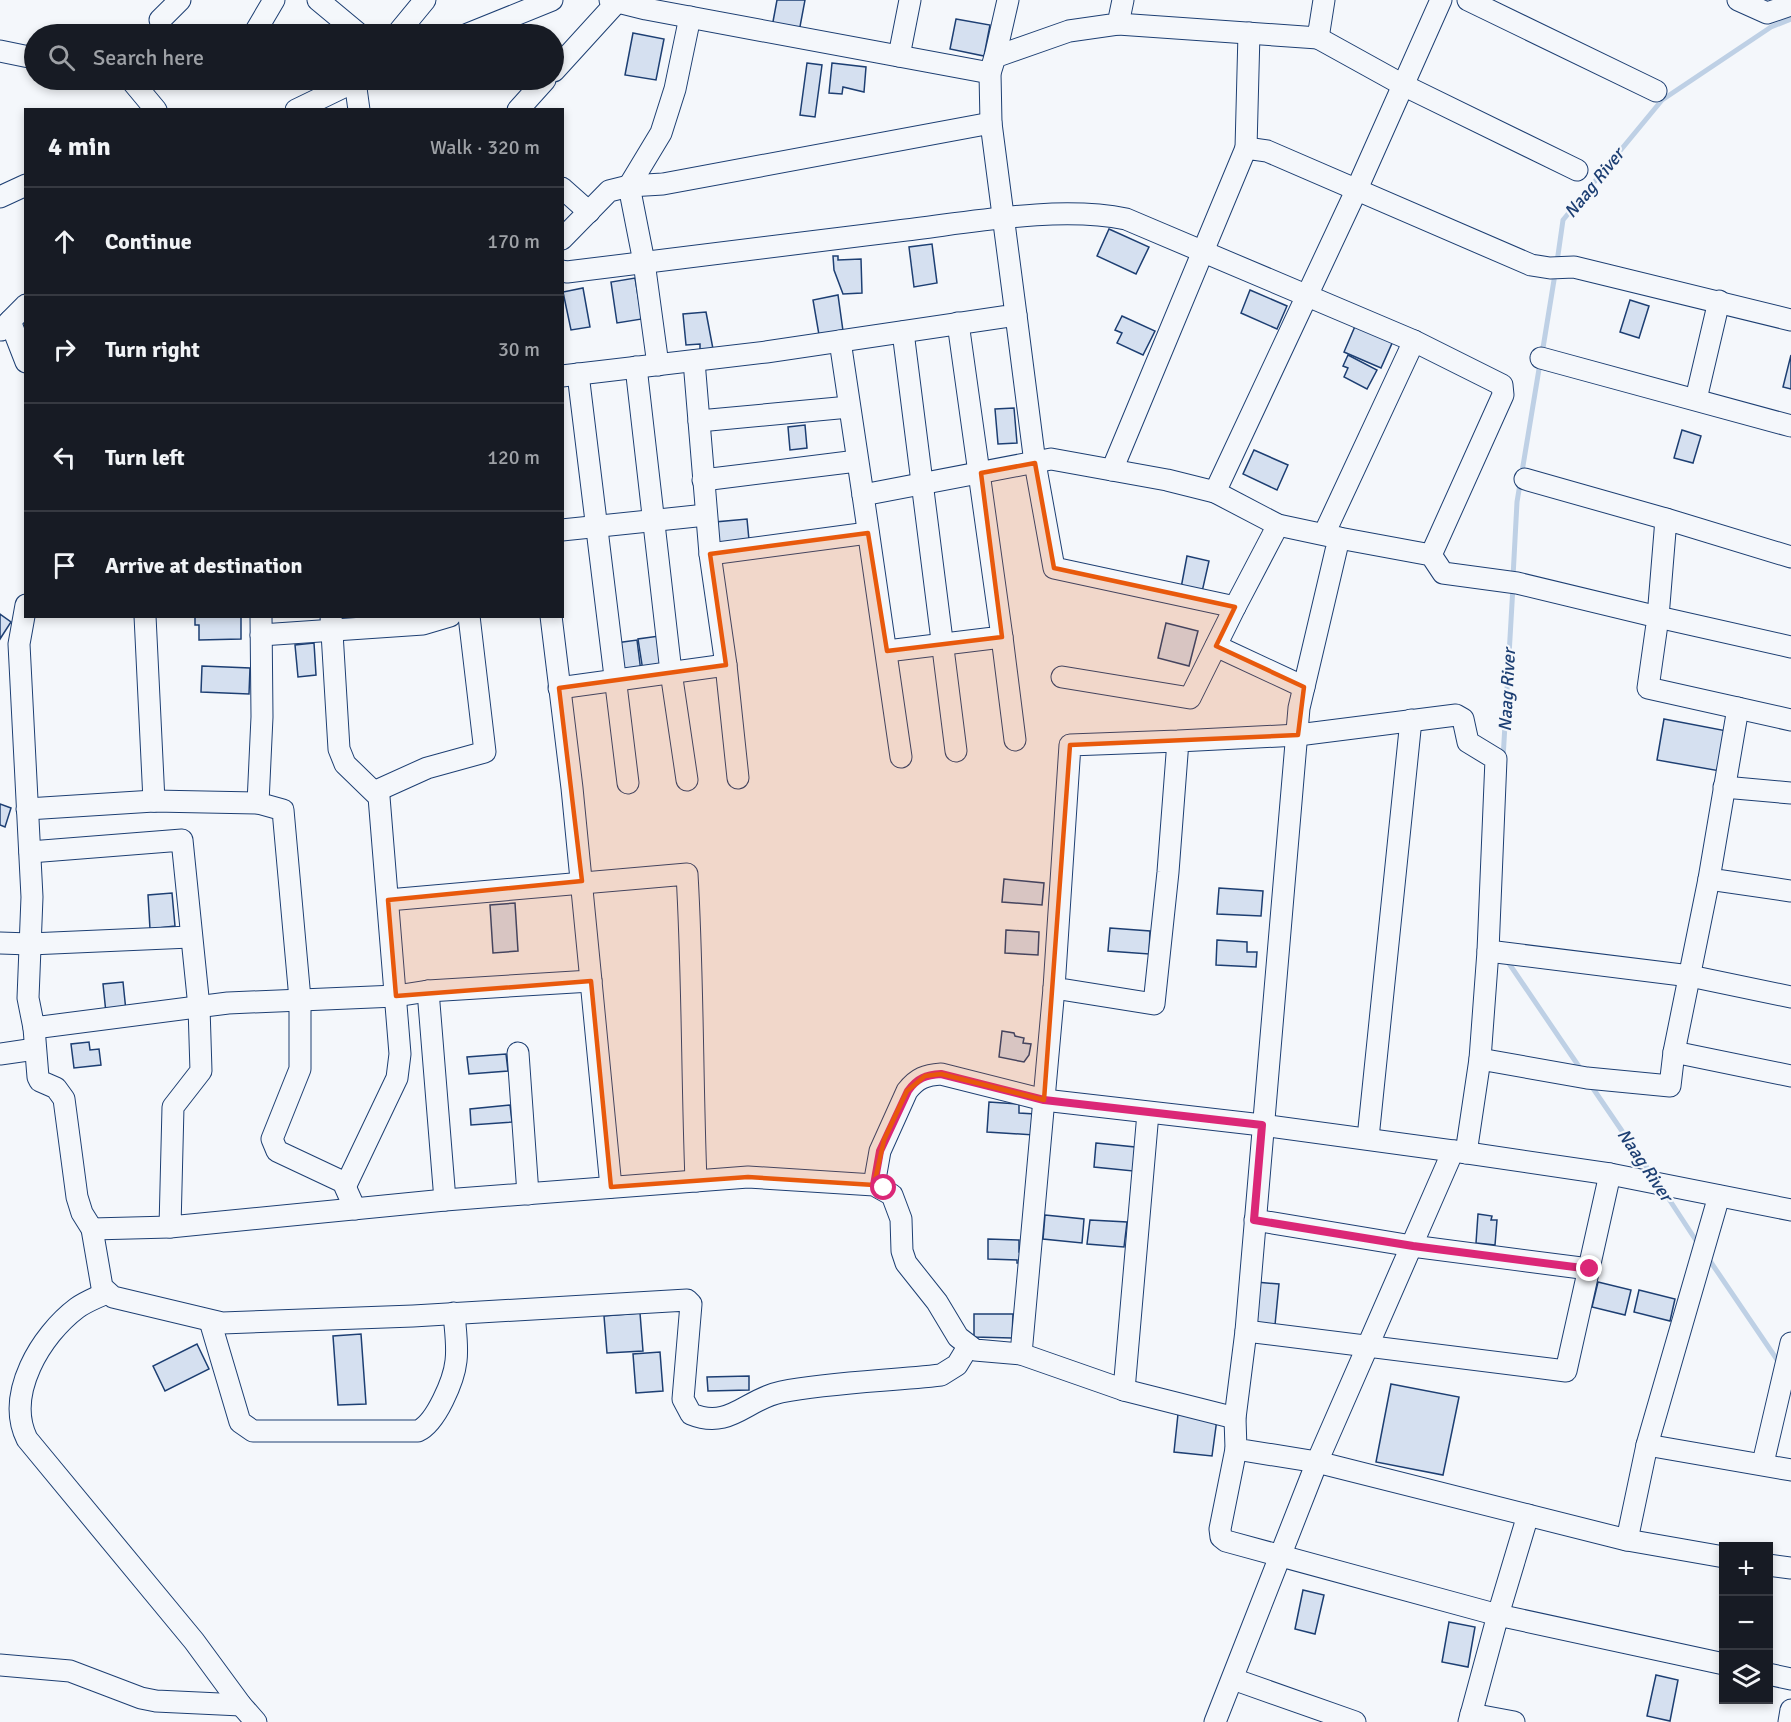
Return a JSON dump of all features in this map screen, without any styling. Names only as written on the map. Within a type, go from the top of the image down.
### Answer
[{"type":"street","points":[[160,20],[180,0]]},
{"type":"street","points":[[260,24],[274,0]]},
{"type":"street","points":[[318,0],[347,24]]},
{"type":"street","points":[[405,24],[425,0]]},
{"type":"street","points":[[493,24],[552,0]]},
{"type":"street","points":[[899,56],[909,0]]},
{"type":"street","points":[[1008,0],[992,65],[991,123],[1035,463],[1054,568],[1235,607]]},
{"type":"street","points":[[1118,24],[1123,0]]},
{"type":"street","points":[[1317,38],[1324,0]]},
{"type":"street","points":[[1215,492],[1356,190],[1441,0]]},
{"type":"street","points":[[1468,0],[1656,91]]},
{"type":"street","points":[[1738,0],[1767,13],[1791,5]]},
{"type":"street","points":[[564,59],[613,1],[899,56],[992,65],[1069,31],[1118,24],[1317,38],[1403,85],[1577,170]]},
{"type":"street","points":[[658,365],[644,262],[629,186],[661,133],[675,89],[690,17]]},
{"type":"street","points":[[1112,470],[1246,148],[1249,33]]},
{"type":"street","points":[[0,51],[24,55]]},
{"type":"street","points":[[140,90],[156,108]]},
{"type":"street","points":[[301,108],[336,90]]},
{"type":"street","points":[[357,90],[359,108]]},
{"type":"street","points":[[520,108],[536,90]]},
{"type":"street","points":[[564,237],[609,191],[629,186],[663,184],[991,123]]},
{"type":"street","points":[[1246,148],[1267,151],[1541,267],[1574,267],[1791,320]]},
{"type":"street","points":[[0,197],[24,185]]},
{"type":"street","points":[[564,190],[589,212]]},
{"type":"street","points":[[564,271],[1002,218],[1104,215],[1126,219],[1305,297],[1414,341],[1502,385],[1503,390],[1431,555]]},
{"type":"street","points":[[1696,399],[1719,301]]},
{"type":"street","points":[[24,307],[5,326],[24,353]]},
{"type":"street","points":[[628,783],[597,525],[570,375],[694,361],[1016,315]]},
{"type":"street","points":[[958,323],[981,473],[1015,740]]},
{"type":"street","points":[[903,332],[956,751]]},
{"type":"street","points":[[840,341],[902,757]]},
{"type":"street","points":[[1414,341],[1331,536],[1299,708],[1246,1331],[1235,1418],[1236,1449],[1220,1529],[1221,1537],[1226,1541],[1498,1615],[1719,1663]]},
{"type":"street","points":[[1541,358],[1791,426]]},
{"type":"street","points":[[694,361],[710,554],[726,664],[738,778]]},
{"type":"street","points":[[636,368],[671,672],[687,780]]},
{"type":"street","points":[[699,421],[849,407]]},
{"type":"street","points":[[862,495],[1051,459],[1215,492],[1278,525],[1431,555],[1443,573],[1517,583],[1791,647]]},
{"type":"street","points":[[703,480],[857,461]]},
{"type":"street","points":[[1525,478],[1791,557]]},
{"type":"street","points":[[564,530],[706,514]]},
{"type":"street","points":[[1666,519],[1658,617],[1648,688],[1791,720]]},
{"type":"street","points":[[1062,677],[1190,698],[1278,525]]},
{"type":"street","points":[[710,554],[868,533]]},
{"type":"street","points":[[24,616],[19,644],[32,897],[28,998],[40,1081],[56,1088],[64,1099],[77,1197],[82,1213],[92,1229],[102,1287],[106,1293],[113,1298],[222,1323],[687,1300],[691,1304],[683,1399],[691,1414],[713,1419],[726,1418],[780,1392],[941,1375],[957,1365],[968,1347]]},
{"type":"street","points":[[145,618],[154,801]]},
{"type":"street","points":[[258,803],[262,717],[261,626],[423,624],[443,618]]},
{"type":"street","points":[[379,801],[427,768],[485,753],[469,618]]},
{"type":"street","points":[[551,618],[582,881],[611,1187]]},
{"type":"street","points":[[332,624],[339,748],[345,764],[379,801],[400,1054],[397,1078],[346,1185]]},
{"type":"street","points":[[886,651],[1002,637]]},
{"type":"street","points":[[1216,646],[1304,687]]},
{"type":"street","points":[[560,688],[726,664]]},
{"type":"street","points":[[1480,1059],[1587,1078],[1670,1086],[1674,1052],[1709,879],[1738,708]]},
{"type":"street","points":[[1021,1354],[1054,988],[1070,745],[1298,735],[1460,716],[1468,742],[1496,759],[1488,951],[1480,1059],[1460,1152],[1413,1246],[1317,1462],[1215,1722]]},
{"type":"street","points":[[1368,1138],[1411,720]]},
{"type":"street","points":[[1054,988],[1154,1004],[1168,872],[1178,741]]},
{"type":"street","points":[[1724,787],[1791,793]]},
{"type":"street","points":[[27,809],[154,801],[258,803],[283,810],[300,999],[300,1068],[273,1139],[273,1145],[277,1151],[346,1185],[355,1209]]},
{"type":"street","points":[[30,852],[182,840],[190,937],[199,1007],[201,1071],[173,1107],[170,1227]]},
{"type":"street","points":[[388,900],[582,881],[687,874],[693,993],[692,1076],[696,1181]]},
{"type":"street","points":[[1709,879],[1791,891]]},
{"type":"street","points":[[0,943],[30,944],[190,937]]},
{"type":"street","points":[[1488,951],[1690,976],[1791,997]]},
{"type":"street","points":[[0,1054],[34,1039],[199,1007],[300,999],[396,996],[591,981]]},
{"type":"street","points":[[428,992],[445,1200]]},
{"type":"street","points":[[400,1054],[432,1052]]},
{"type":"street","points":[[1674,1052],[1791,1076]]},
{"type":"street","points":[[518,1053],[528,1194]]},
{"type":"street","points":[[874,1185],[884,1140],[908,1091],[914,1083],[925,1076],[941,1074],[1044,1100],[1368,1138],[1611,1174],[1791,1210]]},
{"type":"street","points":[[1124,1390],[1148,1113]]},
{"type":"street","points":[[1246,1331],[1566,1371],[1611,1174]]},
{"type":"street","points":[[92,1229],[170,1227],[445,1200],[748,1177],[874,1185],[892,1195],[898,1206],[901,1219],[902,1251],[906,1263],[937,1302],[958,1337],[968,1347],[975,1350],[1021,1354],[1124,1390],[1235,1418]]},
{"type":"street","points":[[1627,1540],[1647,1445],[1719,1196]]},
{"type":"street","points":[[1254,1220],[1413,1246],[1590,1269]]},
{"type":"street","points":[[106,1293],[78,1307],[56,1328],[36,1356],[26,1379],[21,1427],[27,1439],[194,1641],[256,1722]]},
{"type":"street","points":[[210,1321],[240,1422],[253,1431],[418,1431],[431,1421],[451,1380],[457,1359],[454,1313]]},
{"type":"street","points":[[1763,1463],[1791,1343]]},
{"type":"street","points":[[1647,1445],[1763,1463],[1791,1470]]},
{"type":"street","points":[[1236,1449],[1317,1462],[1627,1540],[1719,1556]]},
{"type":"street","points":[[1514,1722],[1470,1718],[1527,1515]]},
{"type":"street","points":[[1773,1565],[1791,1569]]},
{"type":"street","points":[[0,1665],[70,1671],[156,1701],[241,1705]]},
{"type":"street","points":[[1773,1675],[1791,1679]]},
{"type":"street","points":[[1233,1679],[1355,1722]]},
{"type":"street","points":[[1789,1722],[1791,1710]]},
{"type":"highlighted area","points":[[1035,463],[1054,568],[1235,607],[1216,646],[1304,687],[1298,735],[1070,745],[1044,1100],[941,1074],[925,1076],[907,1091],[884,1140],[874,1185],[748,1177],[611,1187],[591,981],[396,996],[388,900],[582,881],[559,688],[726,665],[710,554],[868,533],[887,651],[1002,637],[981,473]]},
{"type":"building","points":[[777,0],[805,0],[799,32],[772,27]]},
{"type":"building","points":[[956,19],[990,25],[984,56],[950,49]]},
{"type":"building","points":[[633,33],[664,39],[656,80],[625,75]]},
{"type":"building","points":[[807,63],[822,65],[815,117],[800,115]]},
{"type":"building","points":[[832,63],[866,67],[864,92],[843,87],[842,94],[829,93]]},
{"type":"building","points":[[1109,229],[1149,247],[1136,274],[1097,256]]},
{"type":"building","points":[[932,244],[937,283],[914,287],[909,247]]},
{"type":"building","points":[[833,256],[838,256],[838,260],[861,259],[862,293],[843,294],[834,270]]},
{"type":"building","points":[[635,278],[642,319],[617,323],[611,282]]},
{"type":"building","points":[[583,288],[590,327],[571,330],[564,292]]},
{"type":"building","points":[[1250,290],[1287,306],[1277,329],[1241,313]]},
{"type":"building","points":[[838,295],[843,331],[819,335],[813,300]]},
{"type":"building","points":[[1630,300],[1649,306],[1639,338],[1620,332]]},
{"type":"building","points":[[706,312],[713,349],[700,351],[700,344],[686,345],[683,314]]},
{"type":"building","points":[[1122,316],[1155,331],[1143,355],[1117,343],[1122,333],[1115,330]]},
{"type":"building","points":[[1356,324],[1393,341],[1381,368],[1344,352]]},
{"type":"building","points":[[1348,355],[1377,370],[1367,389],[1344,377],[1348,368],[1343,366]]},
{"type":"building","points":[[1791,355],[1791,389],[1783,387]]},
{"type":"building","points":[[1014,408],[1017,443],[998,444],[995,409]]},
{"type":"building","points":[[805,425],[807,448],[790,450],[788,427]]},
{"type":"building","points":[[1682,430],[1701,436],[1693,463],[1674,458]]},
{"type":"building","points":[[1254,450],[1288,465],[1277,490],[1243,474]]},
{"type":"building","points":[[747,519],[749,540],[717,543],[715,522]]},
{"type":"building","points":[[1187,556],[1209,561],[1202,592],[1181,588]]},
{"type":"building","points":[[0,614],[11,622],[0,639]]},
{"type":"building","points":[[195,618],[241,618],[241,639],[199,640],[199,625],[195,625]]},
{"type":"building","points":[[1166,623],[1198,631],[1189,666],[1158,658]]},
{"type":"building","points":[[659,636],[664,668],[643,671],[638,639]]},
{"type":"building","points":[[637,640],[641,672],[621,675],[616,643]]},
{"type":"building","points":[[314,643],[316,675],[298,677],[295,645]]},
{"type":"building","points":[[202,666],[250,668],[249,694],[201,692]]},
{"type":"building","points":[[1664,719],[1727,731],[1720,771],[1657,760]]},
{"type":"building","points":[[0,804],[11,808],[5,827],[0,825]]},
{"type":"building","points":[[1004,879],[1044,883],[1042,905],[1002,902]]},
{"type":"building","points":[[1219,888],[1263,891],[1261,916],[1217,914]]},
{"type":"building","points":[[172,893],[175,926],[150,929],[148,895]]},
{"type":"building","points":[[515,903],[518,951],[493,953],[490,905]]},
{"type":"building","points":[[1110,928],[1150,931],[1149,954],[1108,951]]},
{"type":"building","points":[[1006,930],[1039,932],[1038,955],[1005,953]]},
{"type":"building","points":[[1217,940],[1247,942],[1247,952],[1257,952],[1256,967],[1216,965]]},
{"type":"building","points":[[123,982],[126,1011],[106,1013],[103,984]]},
{"type":"building","points":[[1002,1031],[1014,1033],[1015,1036],[1024,1038],[1023,1043],[1031,1044],[1029,1055],[1024,1062],[999,1057]]},
{"type":"building","points":[[89,1042],[90,1050],[99,1049],[101,1065],[74,1068],[71,1044]]},
{"type":"building","points":[[506,1054],[508,1071],[469,1074],[467,1057]]},
{"type":"building","points":[[989,1102],[1019,1104],[1019,1113],[1035,1114],[1034,1135],[987,1132]]},
{"type":"building","points":[[510,1105],[512,1122],[471,1125],[470,1109]]},
{"type":"building","points":[[1096,1143],[1135,1147],[1133,1171],[1094,1167]]},
{"type":"building","points":[[1478,1214],[1492,1216],[1491,1220],[1497,1220],[1495,1245],[1476,1243]]},
{"type":"building","points":[[1045,1215],[1084,1219],[1082,1243],[1043,1239]]},
{"type":"building","points":[[1090,1220],[1127,1222],[1124,1247],[1087,1244]]},
{"type":"building","points":[[988,1239],[1019,1240],[1019,1252],[1021,1252],[1024,1263],[1017,1263],[1017,1260],[988,1259]]},
{"type":"building","points":[[1256,1282],[1279,1284],[1275,1325],[1252,1323]]},
{"type":"building","points":[[1598,1282],[1631,1290],[1625,1315],[1592,1307]]},
{"type":"building","points":[[1639,1290],[1675,1299],[1670,1321],[1634,1312]]},
{"type":"building","points":[[640,1313],[643,1351],[607,1353],[604,1316]]},
{"type":"building","points":[[974,1314],[1013,1314],[1012,1338],[974,1337]]},
{"type":"building","points":[[361,1334],[366,1404],[338,1405],[333,1336]]},
{"type":"building","points":[[197,1344],[209,1369],[165,1391],[153,1366]]},
{"type":"building","points":[[660,1352],[663,1391],[636,1393],[633,1354]]},
{"type":"building","points":[[749,1376],[749,1390],[708,1391],[707,1377]]},
{"type":"building","points":[[1391,1384],[1459,1397],[1443,1475],[1376,1462]]},
{"type":"building","points":[[1178,1414],[1217,1419],[1212,1456],[1174,1452]]},
{"type":"building","points":[[1303,1590],[1324,1595],[1315,1634],[1295,1629]]},
{"type":"building","points":[[1449,1622],[1475,1627],[1468,1667],[1442,1662]]},
{"type":"building","points":[[1656,1675],[1678,1680],[1670,1721],[1647,1716]]},
{"type":"waterway","name":"Naag River","points":[[1557,262],[1563,220],[1662,100],[1771,27],[1791,19]]},
{"type":"waterway","name":"Naag River","points":[[1542,354],[1555,274]]},
{"type":"waterway","name":"Naag River","points":[[1513,577],[1517,502],[1540,363]]},
{"type":"waterway","name":"Naag River","points":[[1503,759],[1513,586]]},
{"type":"waterway","name":"Naag River","points":[[1506,959],[1582,1071]]},
{"type":"waterway","name":"Naag River","points":[[1590,1084],[1652,1175]]},
{"type":"waterway","name":"Naag River","points":[[1663,1190],[1699,1245]]},
{"type":"waterway","name":"Naag River","points":[[1708,1258],[1780,1364]]},
{"type":"route","points":[[884,1188],[874,1185],[880,1151],[908,1091],[914,1083],[925,1076],[941,1074],[1044,1100],[1262,1125],[1254,1220],[1413,1246],[1590,1269]]}]
